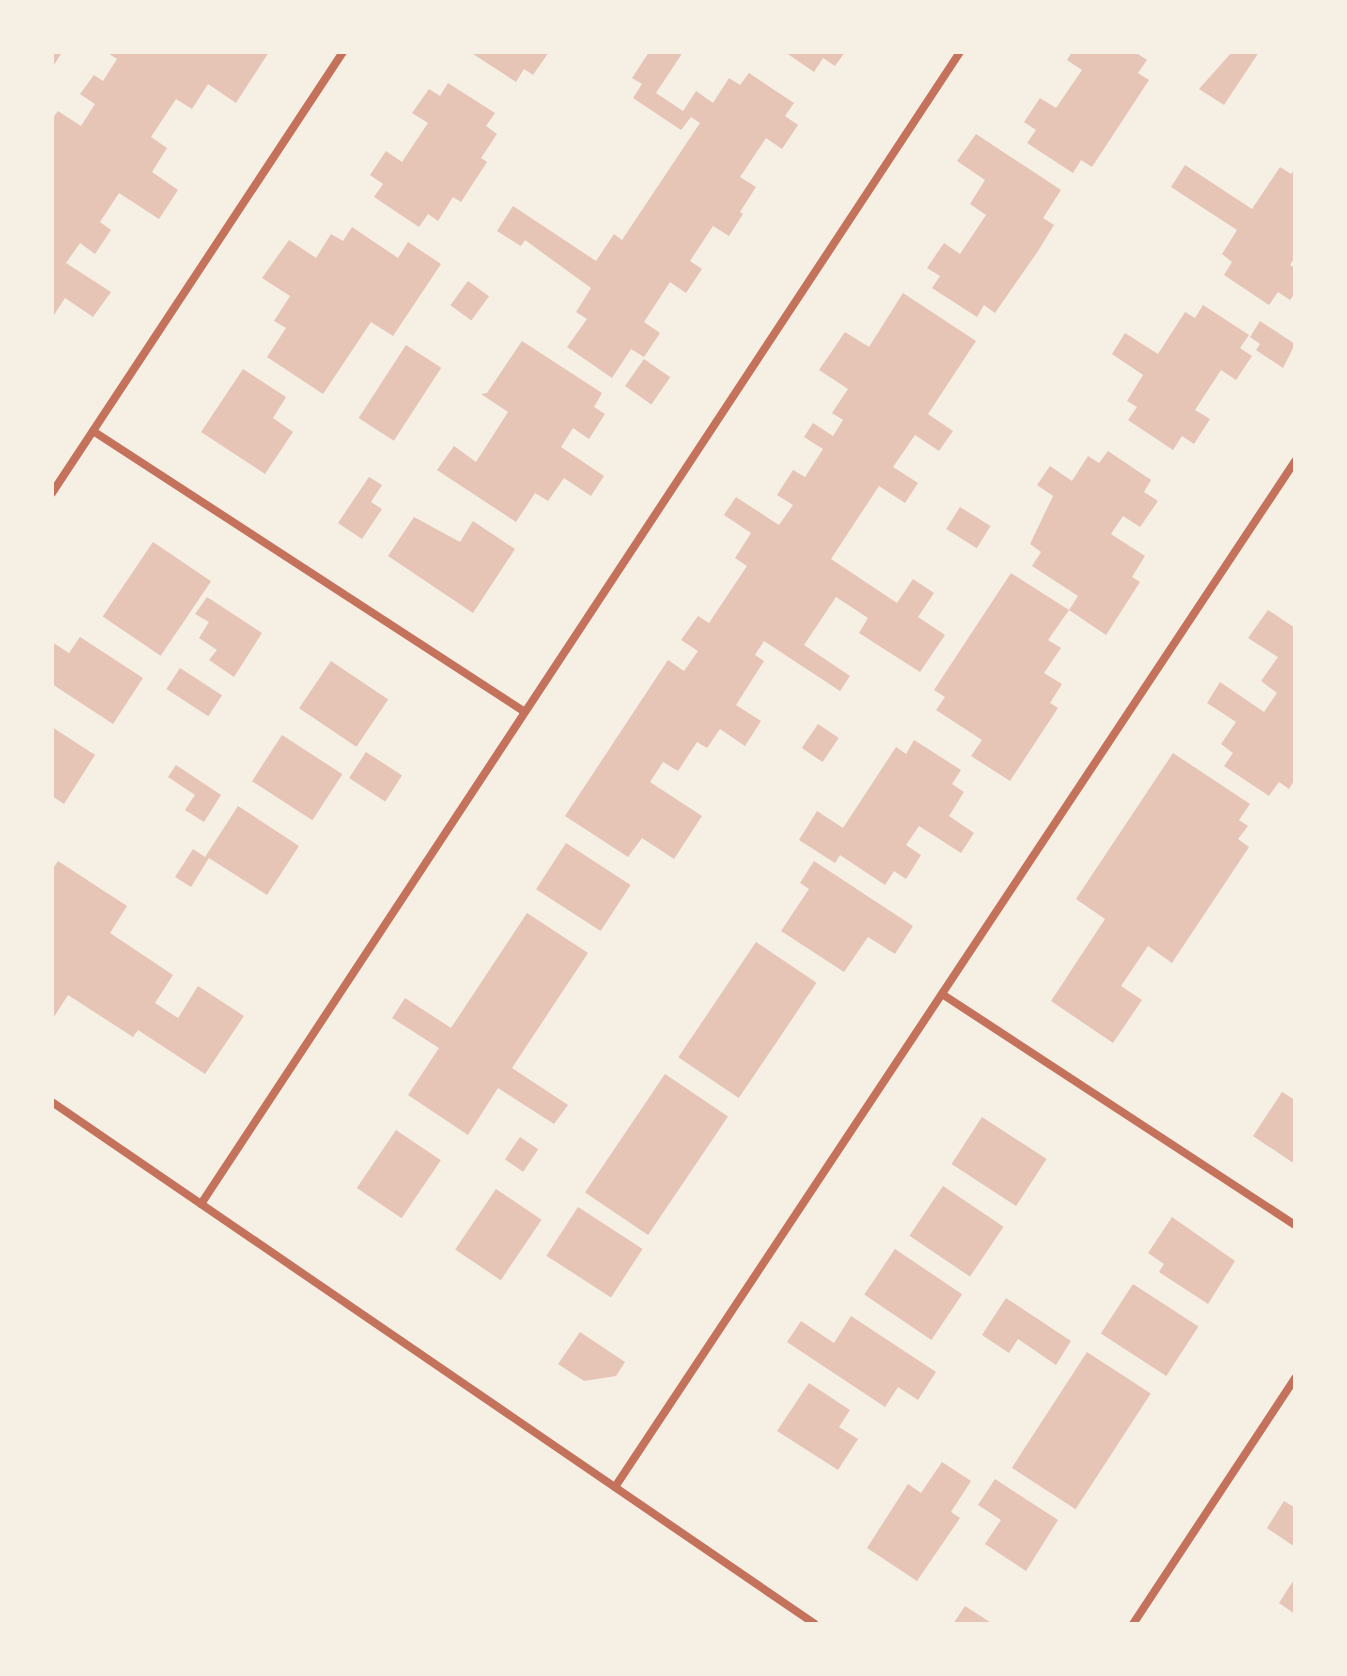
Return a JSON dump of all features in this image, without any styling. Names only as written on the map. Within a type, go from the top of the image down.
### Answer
[{"type":"street","points":[[52,493],[343,52]]},
{"type":"street","points":[[201,1204],[960,52]]},
{"type":"street","points":[[93,431],[525,712]]},
{"type":"street","points":[[615,1487],[1295,461]]},
{"type":"street","points":[[942,994],[1295,1225]]},
{"type":"street","points":[[52,1102],[815,1624]]},
{"type":"street","points":[[1133,1624],[1295,1378]]},
{"type":"building","points":[[52,52],[61,54],[52,68]]},
{"type":"building","points":[[106,52],[269,52],[236,103],[208,84],[192,109],[176,99],[151,137],[167,148],[152,172],[178,190],[159,219],[119,193],[100,222],[111,230],[95,254],[80,243],[66,263],[111,292],[93,317],[65,298],[52,318],[52,119],[58,111],[81,126],[95,104],[80,94],[94,75],[103,81],[117,59]]},
{"type":"building","points":[[470,52],[549,52],[533,75],[524,69],[516,82]]},
{"type":"building","points":[[649,52],[683,52],[656,93],[683,111],[696,91],[713,103],[729,78],[740,85],[749,73],[794,103],[785,116],[798,125],[782,149],[766,138],[740,177],[756,187],[729,236],[713,226],[690,261],[702,269],[686,293],[670,282],[644,322],[660,333],[644,357],[631,349],[612,378],[567,347],[587,319],[576,312],[591,288],[525,240],[521,246],[497,231],[513,206],[596,261],[614,234],[622,240],[700,123],[691,117],[681,130],[633,98],[642,84],[632,78]]},
{"type":"building","points":[[785,52],[845,52],[835,66],[823,58],[814,72]]},
{"type":"building","points":[[1072,52],[1135,52],[1147,60],[1138,73],[1149,80],[1092,167],[1081,160],[1073,173],[1027,143],[1036,130],[1024,122],[1040,98],[1056,108],[1082,70],[1067,60]]},
{"type":"building","points":[[1232,52],[1259,52],[1224,105],[1199,89]]},
{"type":"building","points":[[448,83],[495,113],[486,126],[497,134],[481,158],[487,162],[461,202],[453,197],[438,221],[428,214],[419,227],[374,197],[383,184],[370,175],[386,151],[402,162],[428,123],[412,113],[429,89],[440,96]]},
{"type":"building","points":[[976,134],[1061,190],[1043,218],[1054,225],[1038,251],[995,313],[984,305],[977,317],[932,288],[940,276],[927,268],[944,243],[960,254],[986,215],[970,204],[985,180],[957,161]]},
{"type":"building","points":[[1185,165],[1252,209],[1280,167],[1291,174],[1295,169],[1295,257],[1290,265],[1295,268],[1295,293],[1290,300],[1278,292],[1269,305],[1224,275],[1232,262],[1222,254],[1237,230],[1171,187]]},
{"type":"building","points":[[352,227],[398,258],[408,242],[441,264],[393,336],[371,322],[323,394],[267,357],[286,328],[274,321],[290,296],[262,278],[289,240],[316,258],[331,234],[343,241]]},
{"type":"building","points":[[468,281],[489,296],[471,321],[450,305]]},
{"type":"building","points":[[903,293],[976,341],[928,414],[953,431],[939,451],[915,435],[893,467],[918,483],[905,503],[879,486],[831,559],[897,603],[913,579],[934,593],[918,617],[945,635],[920,672],[859,633],[868,618],[836,597],[804,645],[850,676],[840,691],[764,641],[755,655],[764,661],[736,705],[761,721],[745,746],[720,729],[707,748],[697,742],[678,771],[663,762],[650,782],[702,816],[674,859],[642,838],[628,857],[565,816],[668,660],[684,671],[698,651],[681,640],[698,616],[709,623],[747,566],[735,558],[751,533],[724,515],[736,497],[779,525],[793,505],[777,495],[793,470],[805,477],[823,449],[804,437],[813,423],[833,436],[843,420],[832,413],[848,389],[819,370],[845,332],[869,347]]},
{"type":"building","points":[[1203,305],[1249,335],[1240,348],[1252,356],[1236,380],[1221,370],[1195,410],[1210,419],[1194,444],[1182,436],[1173,450],[1128,420],[1137,407],[1127,401],[1143,375],[1112,354],[1125,333],[1158,354],[1185,312],[1195,318]]},
{"type":"building","points":[[1260,321],[1295,344],[1283,368],[1256,350],[1260,344],[1250,337]]},
{"type":"building","points":[[522,341],[602,393],[594,407],[605,414],[589,439],[573,428],[561,447],[604,476],[591,496],[564,478],[548,501],[535,493],[516,522],[437,470],[454,446],[476,462],[508,412],[481,394],[487,393]]},
{"type":"building","points":[[406,345],[441,368],[394,441],[359,418]]},
{"type":"building","points":[[644,359],[670,377],[651,404],[625,386]]},
{"type":"building","points":[[243,369],[286,397],[273,418],[293,432],[265,474],[201,432]]},
{"type":"building","points":[[1108,451],[1151,480],[1144,492],[1158,501],[1140,527],[1123,516],[1111,534],[1145,556],[1132,577],[1140,582],[1106,635],[1069,610],[1078,596],[1032,566],[1041,552],[1030,544],[1053,496],[1037,485],[1050,466],[1072,481],[1088,456],[1099,463]]},
{"type":"building","points":[[369,477],[382,485],[371,502],[382,509],[362,539],[338,523]]},
{"type":"building","points":[[960,507],[991,526],[977,548],[946,529]]},
{"type":"building","points":[[414,517],[460,542],[473,521],[515,549],[473,613],[388,556]]},
{"type":"building","points":[[153,542],[211,581],[161,656],[103,617]]},
{"type":"building","points":[[1011,573],[1069,610],[1048,640],[1061,648],[1044,673],[1062,684],[1050,703],[1058,708],[1010,781],[971,756],[982,740],[936,710],[945,697],[934,690]]},
{"type":"building","points":[[207,597],[262,633],[234,677],[209,660],[217,650],[199,638],[209,622],[195,614]]},
{"type":"building","points":[[1268,610],[1295,628],[1295,779],[1289,789],[1279,782],[1269,796],[1224,766],[1233,753],[1221,744],[1236,722],[1207,703],[1220,682],[1264,712],[1277,693],[1261,681],[1278,657],[1248,638]]},
{"type":"building","points":[[80,637],[143,678],[113,724],[52,684],[52,642],[69,653]]},
{"type":"building","points":[[331,661],[388,700],[356,747],[299,708]]},
{"type":"building","points":[[180,668],[222,695],[208,716],[166,689]]},
{"type":"building","points":[[818,724],[839,738],[823,762],[802,748]]},
{"type":"building","points":[[52,727],[95,755],[64,804],[52,796]]},
{"type":"building","points":[[282,735],[342,774],[312,820],[252,781]]},
{"type":"building","points":[[914,740],[961,770],[952,784],[964,792],[949,816],[974,833],[961,853],[919,826],[906,845],[921,855],[906,879],[894,871],[885,885],[840,855],[835,863],[799,840],[817,811],[843,828],[896,747],[906,754]]},
{"type":"building","points":[[366,752],[402,775],[385,801],[349,778]]},
{"type":"building","points":[[1173,753],[1250,804],[1239,820],[1248,826],[1238,839],[1249,847],[1172,963],[1148,946],[1121,986],[1142,1000],[1113,1043],[1051,1001],[1105,919],[1076,899]]},
{"type":"building","points":[[176,765],[221,795],[204,822],[185,810],[195,795],[168,777]]},
{"type":"building","points":[[238,806],[299,846],[267,895],[209,858],[191,887],[175,877],[193,849],[205,857]]},
{"type":"building","points":[[566,843],[631,885],[601,931],[536,889]]},
{"type":"building","points":[[58,861],[127,906],[110,933],[173,975],[155,1003],[178,1018],[198,986],[244,1016],[205,1074],[138,1030],[133,1037],[68,995],[52,1020],[52,870]]},
{"type":"building","points":[[814,861],[913,926],[895,954],[868,937],[844,972],[781,931],[809,889],[800,883]]},
{"type":"building","points":[[527,913],[588,953],[512,1068],[568,1105],[554,1124],[498,1088],[468,1135],[408,1095],[439,1048],[392,1018],[405,998],[451,1028]]},
{"type":"building","points":[[756,942],[817,983],[739,1098],[678,1057]]},
{"type":"building","points":[[665,1074],[728,1116],[648,1235],[585,1193]]},
{"type":"building","points":[[1282,1092],[1295,1100],[1295,1164],[1253,1136]]},
{"type":"building","points":[[982,1117],[1047,1159],[1016,1206],[952,1164]]},
{"type":"building","points":[[396,1130],[441,1160],[402,1218],[357,1188]]},
{"type":"building","points":[[520,1137],[538,1149],[523,1172],[505,1159]]},
{"type":"building","points":[[943,1186],[1004,1227],[970,1277],[909,1236]]},
{"type":"building","points":[[496,1189],[542,1220],[501,1280],[455,1250]]},
{"type":"building","points":[[578,1207],[643,1249],[611,1298],[546,1256]]},
{"type":"building","points":[[1172,1217],[1235,1261],[1208,1304],[1159,1272],[1164,1264],[1148,1253]]},
{"type":"building","points":[[895,1249],[962,1294],[931,1340],[864,1295]]},
{"type":"building","points":[[1133,1284],[1198,1326],[1166,1376],[1101,1333]]},
{"type":"building","points":[[1006,1298],[1071,1341],[1056,1365],[1018,1339],[1009,1353],[982,1335]]},
{"type":"building","points":[[851,1316],[936,1372],[918,1400],[898,1387],[885,1407],[787,1342],[801,1321],[834,1343]]},
{"type":"building","points":[[580,1332],[625,1362],[616,1376],[584,1381],[558,1364]]},
{"type":"building","points":[[1087,1352],[1151,1393],[1076,1509],[1012,1468]]},
{"type":"building","points":[[809,1383],[850,1410],[839,1427],[858,1439],[838,1470],[777,1431]]},
{"type":"building","points":[[942,1462],[971,1481],[951,1512],[960,1518],[917,1581],[867,1548],[908,1484],[921,1493]]},
{"type":"building","points":[[995,1479],[1058,1520],[1026,1571],[985,1544],[1001,1520],[978,1505]]},
{"type":"building","points":[[1284,1501],[1295,1508],[1295,1547],[1267,1528]]},
{"type":"building","points":[[1295,1578],[1295,1614],[1279,1603]]},
{"type":"building","points":[[965,1606],[993,1624],[953,1624]]}]
